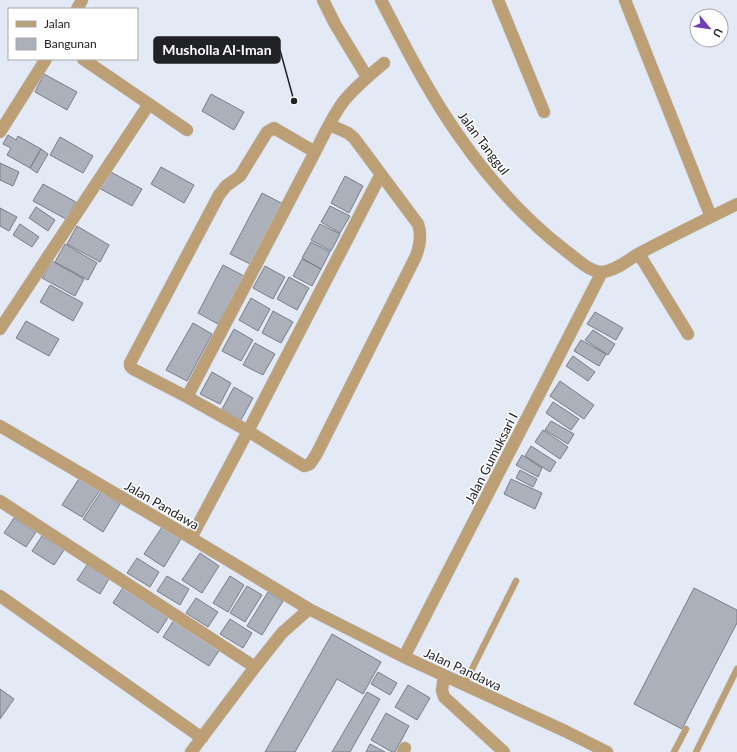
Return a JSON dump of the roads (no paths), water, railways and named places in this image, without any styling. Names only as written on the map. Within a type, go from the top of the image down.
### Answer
[{"type":"street","points":[[323,0],[335,24],[367,77]]},
{"type":"street","name":"Jalan Tanggul","points":[[381,0],[442,110],[472,155],[514,203],[558,245],[586,266],[602,272]]},
{"type":"street","points":[[498,0],[544,112]]},
{"type":"street","points":[[625,0],[711,217]]},
{"type":"street","points":[[0,132],[45,60]]},
{"type":"street","points":[[84,60],[187,130]]},
{"type":"street","points":[[186,397],[332,120],[343,102],[367,77],[384,63]]},
{"type":"street","points":[[0,329],[149,104]]},
{"type":"street","points":[[315,152],[274,128],[265,135],[244,170],[236,180],[226,186],[219,195],[130,363],[130,366],[133,369],[248,431],[303,465],[310,464],[316,455],[416,256],[419,246],[420,232],[418,224],[354,138],[332,120]]},
{"type":"street","points":[[191,538],[381,174]]},
{"type":"street","points":[[602,272],[614,268],[737,204]]},
{"type":"street","points":[[639,254],[688,334]]},
{"type":"street","name":"Jalan Gumuksari I","points":[[404,657],[602,272]]},
{"type":"street","name":"Jalan Pandawa","points":[[0,426],[309,609],[464,686],[565,731],[607,752]]},
{"type":"street","points":[[0,501],[254,667]]},
{"type":"street","points":[[0,596],[202,738]]},
{"type":"street","points":[[192,752],[254,667],[282,633],[309,609]]},
{"type":"street","points":[[444,676],[442,690],[444,697],[504,752]]},
{"type":"lane","points":[[464,686],[516,581]]},
{"type":"lane","points":[[696,752],[737,668]]},
{"type":"lane","points":[[674,752],[686,729]]},
{"type":"place","name":"Musholla Al-Iman","points":[[294,101]]}]
